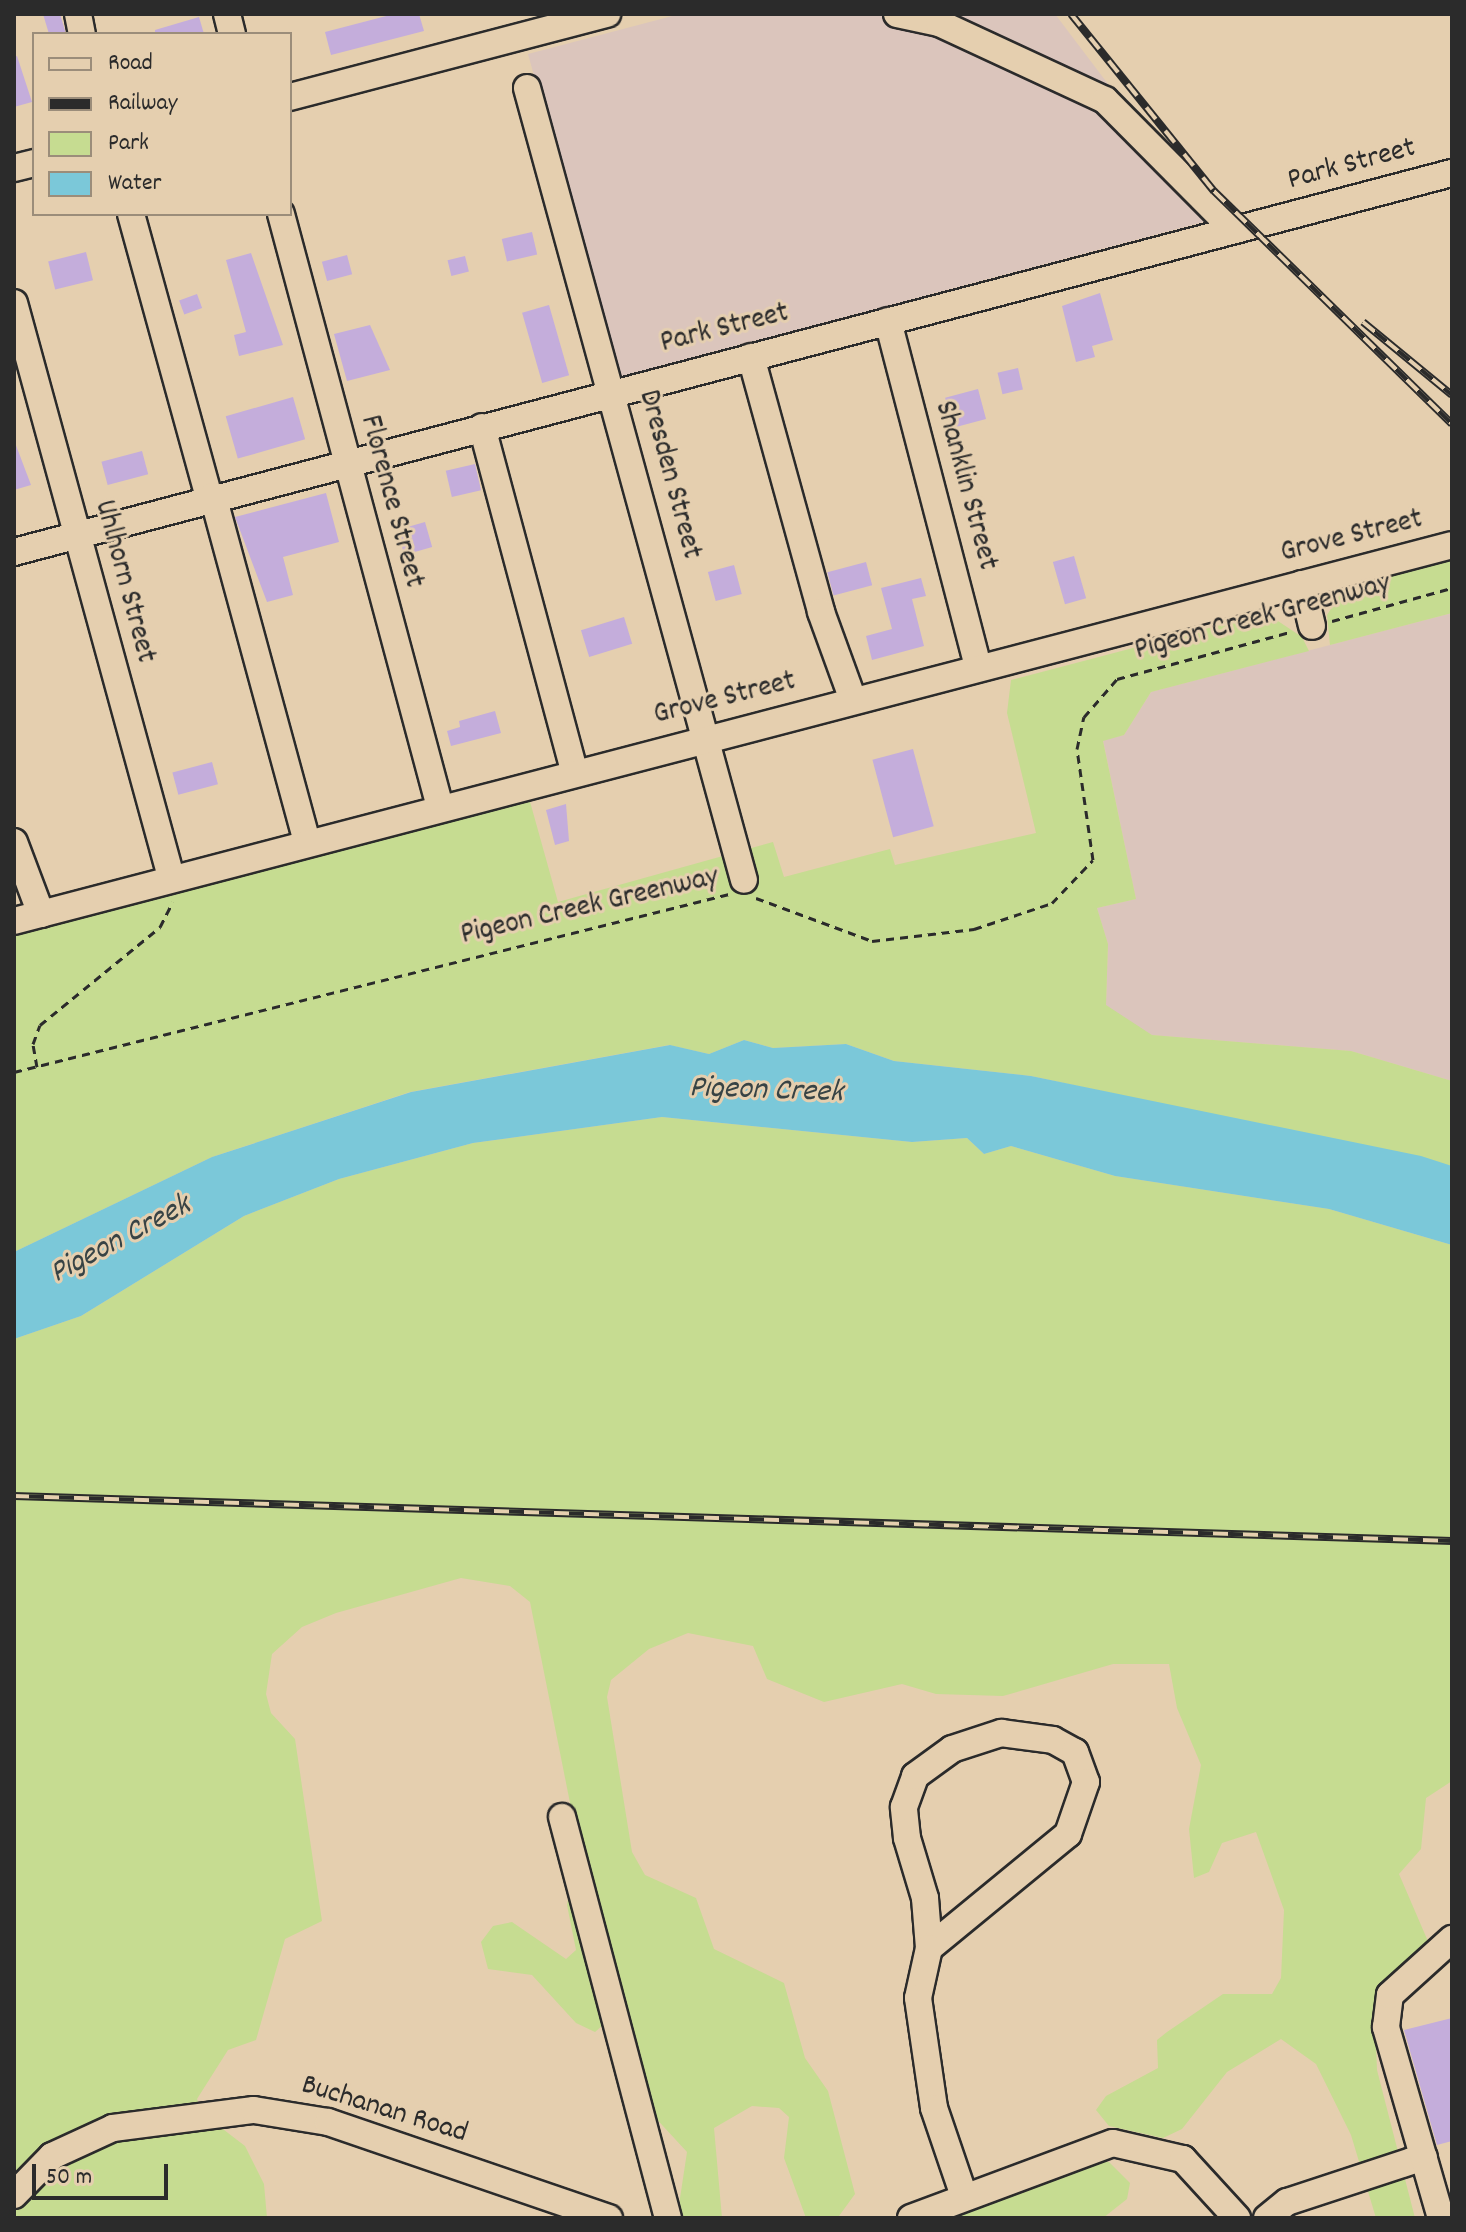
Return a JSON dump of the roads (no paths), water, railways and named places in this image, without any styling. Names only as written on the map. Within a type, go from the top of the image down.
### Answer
[{"type":"street","points":[[292,96],[607,14]]},
{"type":"street","points":[[897,14],[939,23],[1105,100],[1234,230]]},
{"type":"street","name":"Dresden Street","points":[[527,88],[706,736],[745,890]]},
{"type":"street","name":"Park Street","points":[[14,552],[211,497],[1452,173]]},
{"type":"street","points":[[132,216],[307,842]]},
{"type":"street","name":"Florence Street","points":[[282,216],[440,807]]},
{"type":"street","name":"Uhlhorn Street","points":[[14,303],[171,877]]},
{"type":"street","name":"Shanklin Street","points":[[888,321],[978,667]]},
{"type":"street","points":[[751,357],[813,584],[853,700]]},
{"type":"street","points":[[482,427],[574,771]]},
{"type":"street","name":"Grove Street","points":[[14,921],[706,736],[1452,545]]},
{"type":"street","points":[[1302,584],[1312,626]]},
{"type":"street","points":[[14,842],[41,914]]},
{"type":"street","points":[[929,1948],[1068,1834],[1086,1782],[1075,1752],[1053,1740],[1001,1733],[952,1749],[915,1776],[904,1807],[907,1838],[925,1898],[929,1948],[918,1998],[934,2108],[964,2196]]},
{"type":"street","points":[[562,1817],[668,2218]]},
{"type":"street","points":[[1441,2218],[1386,2027],[1390,1995],[1452,1939]]},
{"type":"street","name":"Buchanan Road","points":[[14,2195],[52,2156],[113,2128],[254,2110],[328,2122],[609,2218]]},
{"type":"street","points":[[911,2218],[1113,2143],[1183,2159],[1237,2218]]},
{"type":"street","points":[[1267,2218],[1287,2202],[1424,2157]]},
{"type":"water","name":"Pigeon Creek","points":[[744,1040],[773,1048],[846,1044],[894,1061],[1031,1076],[1421,1156],[1452,1166],[1452,1245],[1329,1209],[1115,1176],[1011,1146],[984,1154],[967,1138],[912,1142],[662,1117],[473,1143],[339,1179],[244,1216],[81,1316],[14,1339],[14,1252],[212,1157],[411,1092],[670,1045],[709,1054]]},
{"type":"railway","points":[[1071,14],[1214,191],[1452,424]]},
{"type":"railway","points":[[1363,322],[1452,395]]},
{"type":"railway","points":[[14,1496],[1452,1541]]}]
